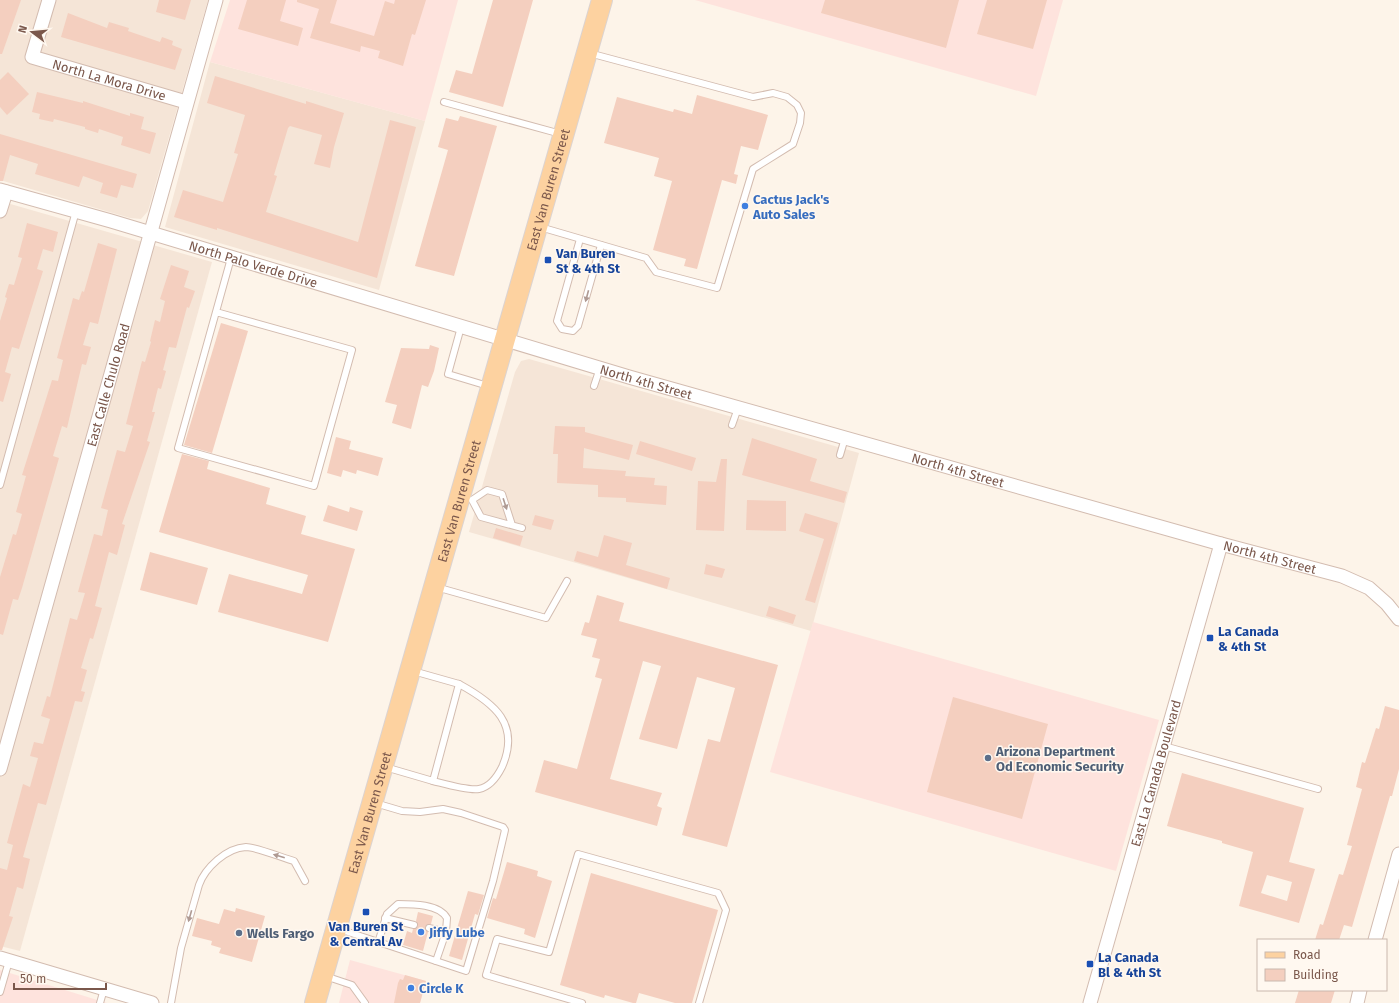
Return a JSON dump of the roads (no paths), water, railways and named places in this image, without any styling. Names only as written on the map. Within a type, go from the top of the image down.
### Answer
[{"type":"main road","name":"East Van Buren Street","points":[[316,1003],[435,587],[466,498],[492,387],[565,135],[602,0]]},
{"type":"street","name":"North La Mora Drive","points":[[49,0],[32,57],[186,102]]},
{"type":"street","name":"East Calle Chulo Road","points":[[0,769],[151,234],[186,102],[216,0]]},
{"type":"street","name":"North Palo Verde Drive","points":[[3,191],[76,211],[505,341]]},
{"type":"street","points":[[0,211],[3,191]]},
{"type":"street","name":"North 4th Street","points":[[505,341],[1221,544],[1342,576],[1369,588],[1387,604],[1399,619]]},
{"type":"street","name":"East La Canada Boulevard","points":[[1090,1003],[1221,544]]},
{"type":"street","points":[[1375,939],[1399,854]]},
{"type":"street","points":[[4,959],[152,1003]]},
{"type":"street","points":[[1357,1003],[1360,991]]},
{"type":"lane","points":[[538,226],[646,258],[656,272],[717,288],[753,169],[793,144],[800,123],[801,113],[797,105],[787,97],[773,93],[753,97],[588,52]]},
{"type":"lane","points":[[444,102],[565,135]]},
{"type":"lane","points":[[0,485],[76,211]]},
{"type":"lane","points":[[580,239],[557,321],[562,329],[573,331],[578,326],[601,245]]},
{"type":"lane","points":[[216,312],[352,350],[314,486],[178,448],[231,258]]},
{"type":"lane","points":[[461,327],[448,374],[492,387]]},
{"type":"lane","points":[[594,386],[600,368]]},
{"type":"lane","points":[[732,424],[738,408]]},
{"type":"lane","points":[[840,455],[845,438]]},
{"type":"lane","points":[[512,525],[502,494],[487,490],[466,498],[481,517],[522,528]]},
{"type":"lane","points":[[435,587],[546,618],[567,581]]},
{"type":"lane","points":[[383,767],[433,782],[478,789],[489,785],[499,774],[508,753],[506,725],[500,713],[474,692],[459,684],[411,671]]},
{"type":"lane","points":[[433,782],[459,684]]},
{"type":"lane","points":[[1164,746],[1318,790]]},
{"type":"lane","points":[[337,928],[378,943],[466,971],[493,881],[505,830],[503,827],[461,813],[443,809],[420,812],[402,811],[373,802]]},
{"type":"lane","points":[[171,1003],[181,948],[199,885],[203,875],[222,857],[235,850],[246,847],[294,861],[305,881]]},
{"type":"lane","points":[[582,1003],[486,975],[497,938],[549,952],[578,854],[718,892],[726,910],[699,1003]]},
{"type":"lane","points":[[378,943],[387,914],[398,904],[416,904],[444,913],[448,918],[446,932],[436,961]]},
{"type":"lane","points":[[386,918],[414,925]]},
{"type":"lane","points":[[429,928],[446,932]]},
{"type":"lane","points":[[0,992],[4,959]]},
{"type":"lane","points":[[323,975],[352,986],[366,1003]]},
{"type":"lane","points":[[100,1003],[104,989]]},
{"type":"place","name":"Cactus Jack's Auto Sales","points":[[745,206]]},
{"type":"place","name":"Van Buren St & 4th St","points":[[548,260]]},
{"type":"place","name":"La Canada & 4th St","points":[[1210,638]]},
{"type":"place","name":"Arizona Department Od Economic Security","points":[[988,758]]},
{"type":"place","name":"Van Buren St & Central Av","points":[[366,912]]},
{"type":"place","name":"Jiffy Lube","points":[[421,932]]},
{"type":"place","name":"Wells Fargo","points":[[239,933]]},
{"type":"place","name":"La Canada Bl & 4th St","points":[[1090,964]]},
{"type":"place","name":"Circle K","points":[[411,988]]}]
